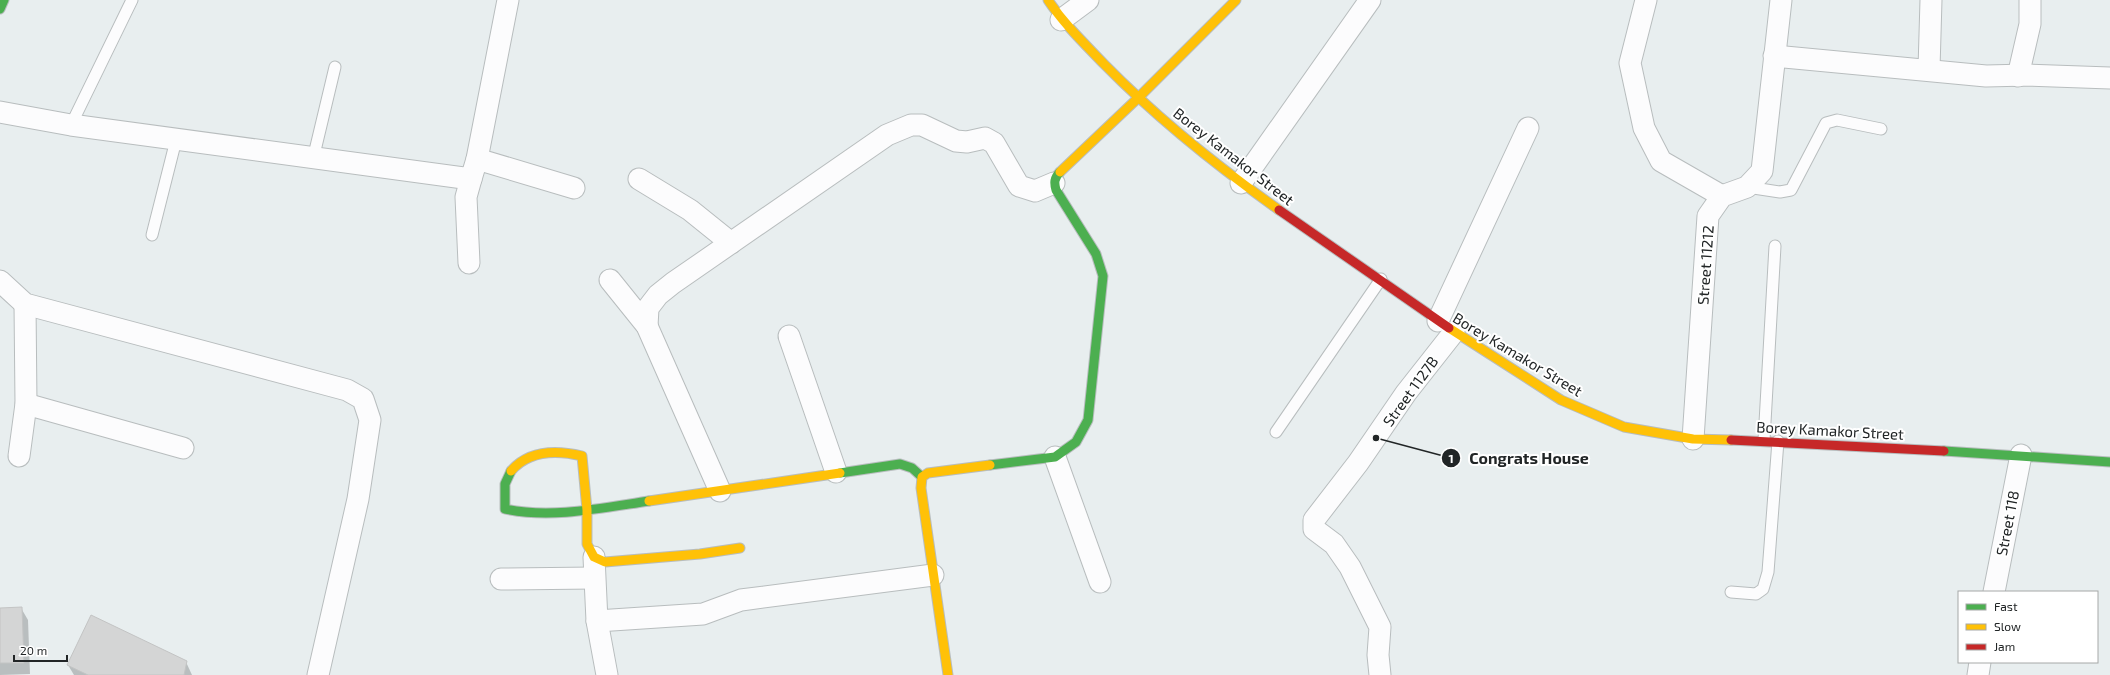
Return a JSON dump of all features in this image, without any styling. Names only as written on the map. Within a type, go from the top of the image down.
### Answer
[{"type":"street","points":[[0,9],[4,0]]},
{"type":"street","points":[[469,263],[466,197],[477,158],[508,0]]},
{"type":"street","name":"Borey Kamakor Street","points":[[1048,0],[1061,20],[1138,98],[1241,183],[1446,327],[1561,400],[1624,427],[1693,439],[1764,440],[2021,455],[2110,462]]},
{"type":"street","points":[[1061,20],[1088,0]]},
{"type":"street","points":[[922,477],[928,473],[1055,457],[1076,442],[1088,420],[1103,276],[1096,254],[1056,190],[1054,183],[1056,176],[1138,98],[1236,0]]},
{"type":"street","points":[[1241,183],[1370,0]]},
{"type":"street","points":[[1646,0],[1630,63],[1644,128],[1661,161],[1722,196],[1747,187],[1762,171],[1781,0]]},
{"type":"street","points":[[1929,69],[1931,0]]},
{"type":"street","points":[[2018,76],[2030,24],[2030,0]]},
{"type":"street","points":[[1774,56],[1929,69],[1986,76],[2110,78]]},
{"type":"street","points":[[0,112],[71,125],[176,140],[472,179]]},
{"type":"street","points":[[647,326],[648,308],[658,295],[887,135],[912,125],[922,125],[956,141],[967,142],[985,138],[994,143],[1019,186],[1036,191],[1054,183]]},
{"type":"street","points":[[1446,327],[1528,128]]},
{"type":"street","points":[[477,158],[574,188]]},
{"type":"street","points":[[639,179],[690,210],[731,244]]},
{"type":"street","name":"Street 11212","points":[[1693,439],[1708,216],[1722,196]]},
{"type":"street","points":[[610,280],[647,326],[720,491]]},
{"type":"street","points":[[0,281],[25,304],[347,390],[363,399],[370,420],[358,500],[318,675]]},
{"type":"street","points":[[19,456],[26,404],[25,304]]},
{"type":"street","name":"Street 1127B","points":[[1380,675],[1378,655],[1380,627],[1350,567],[1334,544],[1314,529],[1314,520],[1358,463],[1406,394],[1446,327]]},
{"type":"street","points":[[789,336],[836,472]]},
{"type":"street","points":[[26,404],[183,448]]},
{"type":"street","points":[[607,675],[597,621],[594,557],[587,544],[587,510],[582,456],[569,452],[535,454],[518,462],[506,480],[505,509],[523,513],[587,510],[720,491],[836,472],[900,464],[912,468],[922,477]]},
{"type":"street","name":"Street 118","points":[[1994,591],[2021,455]]},
{"type":"street","points":[[1055,457],[1100,582]]},
{"type":"street","points":[[922,477],[921,488],[948,675]]},
{"type":"street","points":[[594,557],[605,562],[700,554],[740,548]]},
{"type":"street","points":[[597,621],[703,614],[741,600],[933,575]]},
{"type":"street","points":[[501,579],[594,578]]},
{"type":"street","points":[[1978,675],[1980,663]]},
{"type":"lane","points":[[71,125],[132,0]]},
{"type":"lane","points":[[313,159],[335,66]]},
{"type":"lane","points":[[1747,187],[1780,192],[1791,190],[1826,123],[1837,120],[1881,129]]},
{"type":"lane","points":[[152,235],[176,140]]},
{"type":"lane","points":[[1764,440],[1775,246]]},
{"type":"lane","points":[[1276,432],[1381,280]]},
{"type":"lane","points":[[1731,592],[1756,594],[1763,588],[1768,572],[1778,441]]},
{"type":"building","points":[[22,607],[24,663],[0,663],[0,608]]},
{"type":"building","points":[[91,615],[187,661],[184,675],[88,675],[67,665]]},
{"type":"traffic: fast","points":[[0,9],[4,0]]},
{"type":"traffic: fast","points":[[990,465],[1055,457],[1076,442],[1088,420],[1103,276],[1096,254],[1056,190],[1055,181],[1060,172]]},
{"type":"traffic: fast","points":[[1944,451],[2110,462]]},
{"type":"traffic: fast","points":[[840,473],[900,464],[912,468],[922,477]]},
{"type":"traffic: fast","points":[[511,471],[505,484],[505,509],[522,512],[558,513],[649,501]]},
{"type":"traffic: slow","points":[[1048,0],[1082,41],[1124,84],[1210,159],[1279,210]]},
{"type":"traffic: slow","points":[[1060,172],[1138,98],[1236,0]]},
{"type":"traffic: slow","points":[[1449,328],[1561,400],[1624,427],[1693,439],[1731,440]]},
{"type":"traffic: slow","points":[[511,471],[526,459],[544,453],[563,453],[582,456],[587,510],[587,544],[594,557],[605,562],[700,554],[740,548]]},
{"type":"traffic: slow","points":[[948,675],[921,488],[922,477],[928,473],[990,465]]},
{"type":"traffic: slow","points":[[649,501],[840,473]]},
{"type":"traffic: jam","points":[[1279,210],[1449,328]]},
{"type":"traffic: jam","points":[[1731,440],[1944,451]]},
{"type":"place","name":"Congrats House","points":[[1376,438]]}]
